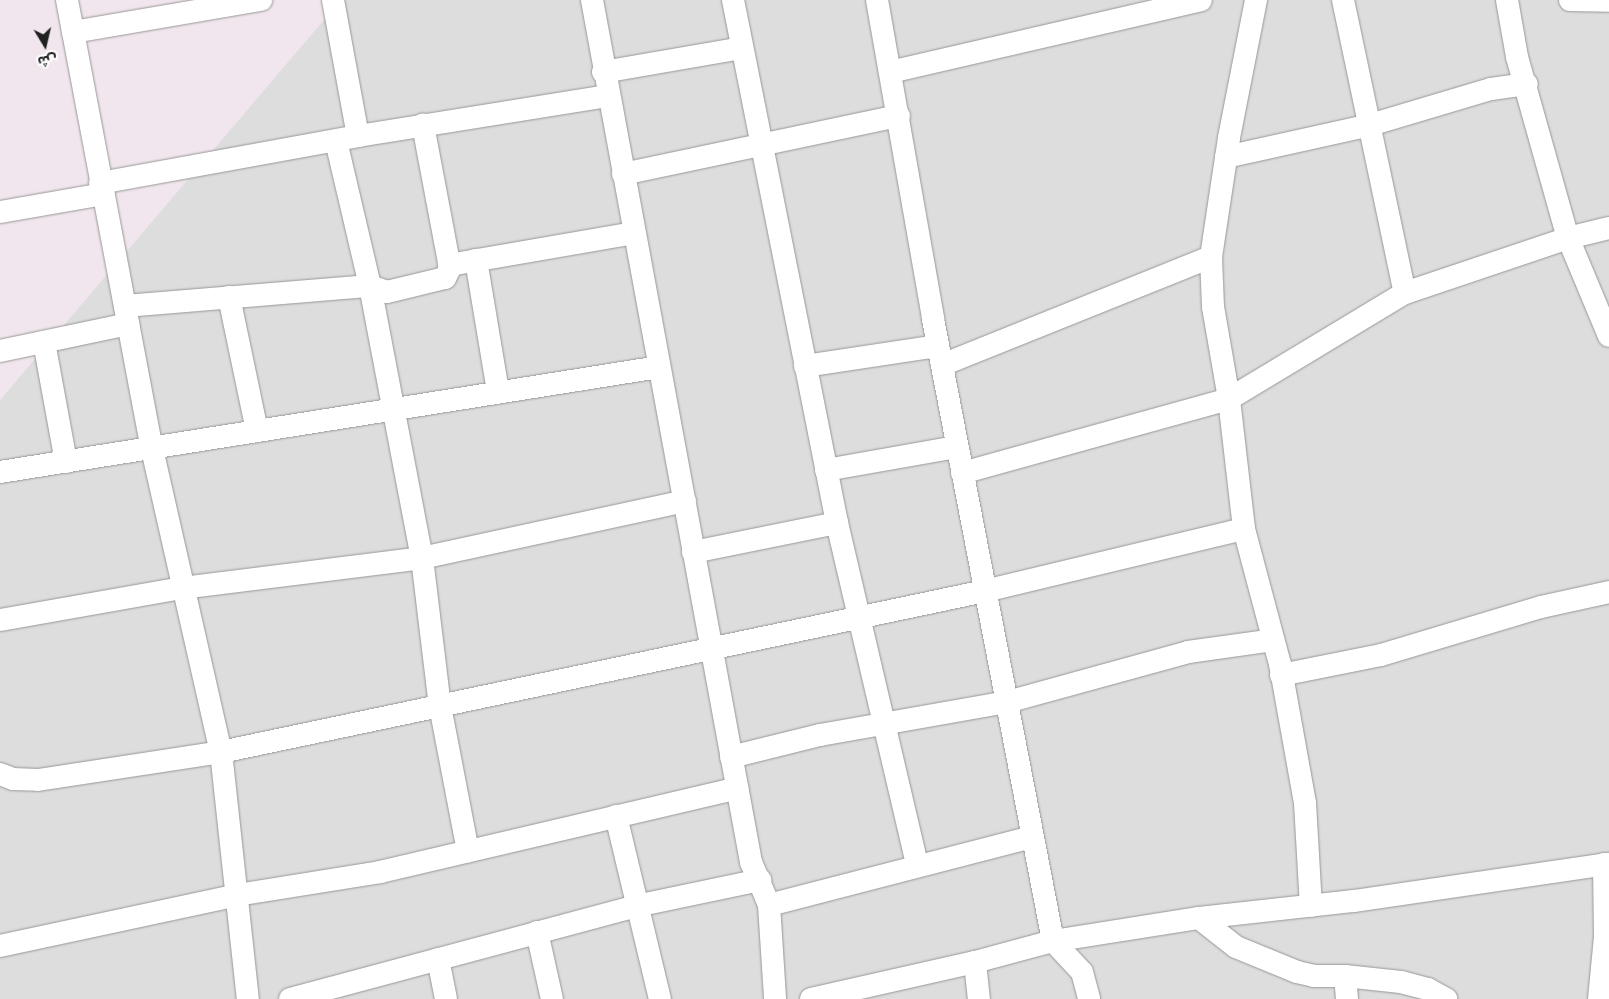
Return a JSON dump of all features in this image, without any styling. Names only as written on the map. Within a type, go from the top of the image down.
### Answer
[{"type":"street","points":[[67,0],[152,449],[182,588],[221,752],[248,999]]},
{"type":"street","points":[[73,32],[261,0]]},
{"type":"street","points":[[333,0],[358,136]]},
{"type":"street","points":[[592,0],[607,96],[685,501],[710,650],[751,862],[769,905],[775,999]]},
{"type":"street","points":[[733,0],[837,523],[882,726],[917,864]]},
{"type":"street","points":[[876,0],[899,116],[962,474],[1053,941],[1082,972],[1089,999]]},
{"type":"street","points":[[890,72],[1201,0]]},
{"type":"street","points":[[1256,0],[1226,157],[1211,257],[1215,328],[1229,399],[1244,529],[1281,675],[1305,803],[1311,906]]},
{"type":"street","points":[[1343,0],[1405,293]]},
{"type":"street","points":[[1508,0],[1517,57],[1527,84],[1568,238],[1609,336]]},
{"type":"street","points":[[1570,0],[1609,1]]},
{"type":"street","points":[[603,72],[742,48]]},
{"type":"street","points":[[1226,157],[1370,125],[1491,89],[1527,84]]},
{"type":"street","points":[[0,212],[102,188],[336,140],[607,96]]},
{"type":"street","points":[[623,174],[899,116]]},
{"type":"street","points":[[0,351],[44,342],[126,315],[229,297],[370,286],[387,292],[440,281],[449,274],[449,265],[422,126]]},
{"type":"street","points":[[336,140],[370,286],[422,558],[440,706],[468,851]]},
{"type":"street","points":[[962,474],[1229,399],[1405,293],[1568,238],[1609,228]]},
{"type":"street","points":[[449,265],[634,233]]},
{"type":"street","points":[[805,366],[940,356],[1211,257]]},
{"type":"street","points":[[476,260],[498,391]]},
{"type":"street","points":[[229,297],[257,431]]},
{"type":"street","points":[[44,342],[66,462]]},
{"type":"street","points":[[0,472],[152,449],[393,407],[659,366]]},
{"type":"street","points":[[826,470],[957,447]]},
{"type":"street","points":[[0,620],[182,588],[422,558],[685,501]]},
{"type":"street","points":[[693,552],[837,523]]},
{"type":"street","points":[[0,774],[13,779],[38,780],[221,752],[985,591],[1244,529]]},
{"type":"street","points":[[1281,675],[1381,654],[1541,606],[1609,592]]},
{"type":"street","points":[[731,757],[820,735],[882,726],[1007,702],[1188,652],[1273,640]]},
{"type":"street","points":[[0,946],[237,895],[380,872],[737,788]]},
{"type":"street","points":[[616,816],[636,906],[660,999]]},
{"type":"street","points":[[769,905],[917,864],[1032,837]]},
{"type":"street","points":[[811,999],[871,992],[1053,941],[1199,918],[1311,906],[1607,864],[1605,929],[1599,999]]},
{"type":"street","points":[[290,999],[344,992],[438,959],[536,932],[636,906],[760,880]]},
{"type":"street","points":[[1199,918],[1236,947],[1297,972],[1314,976],[1345,976],[1401,982],[1441,998]]},
{"type":"street","points":[[536,932],[552,999]]},
{"type":"street","points":[[438,959],[446,999]]},
{"type":"street","points":[[975,962],[979,999]]},
{"type":"street","points":[[1345,976],[1347,999]]},
{"type":"shaded area","points":[[341,0],[1609,0],[1609,999],[0,999],[0,400]]}]
